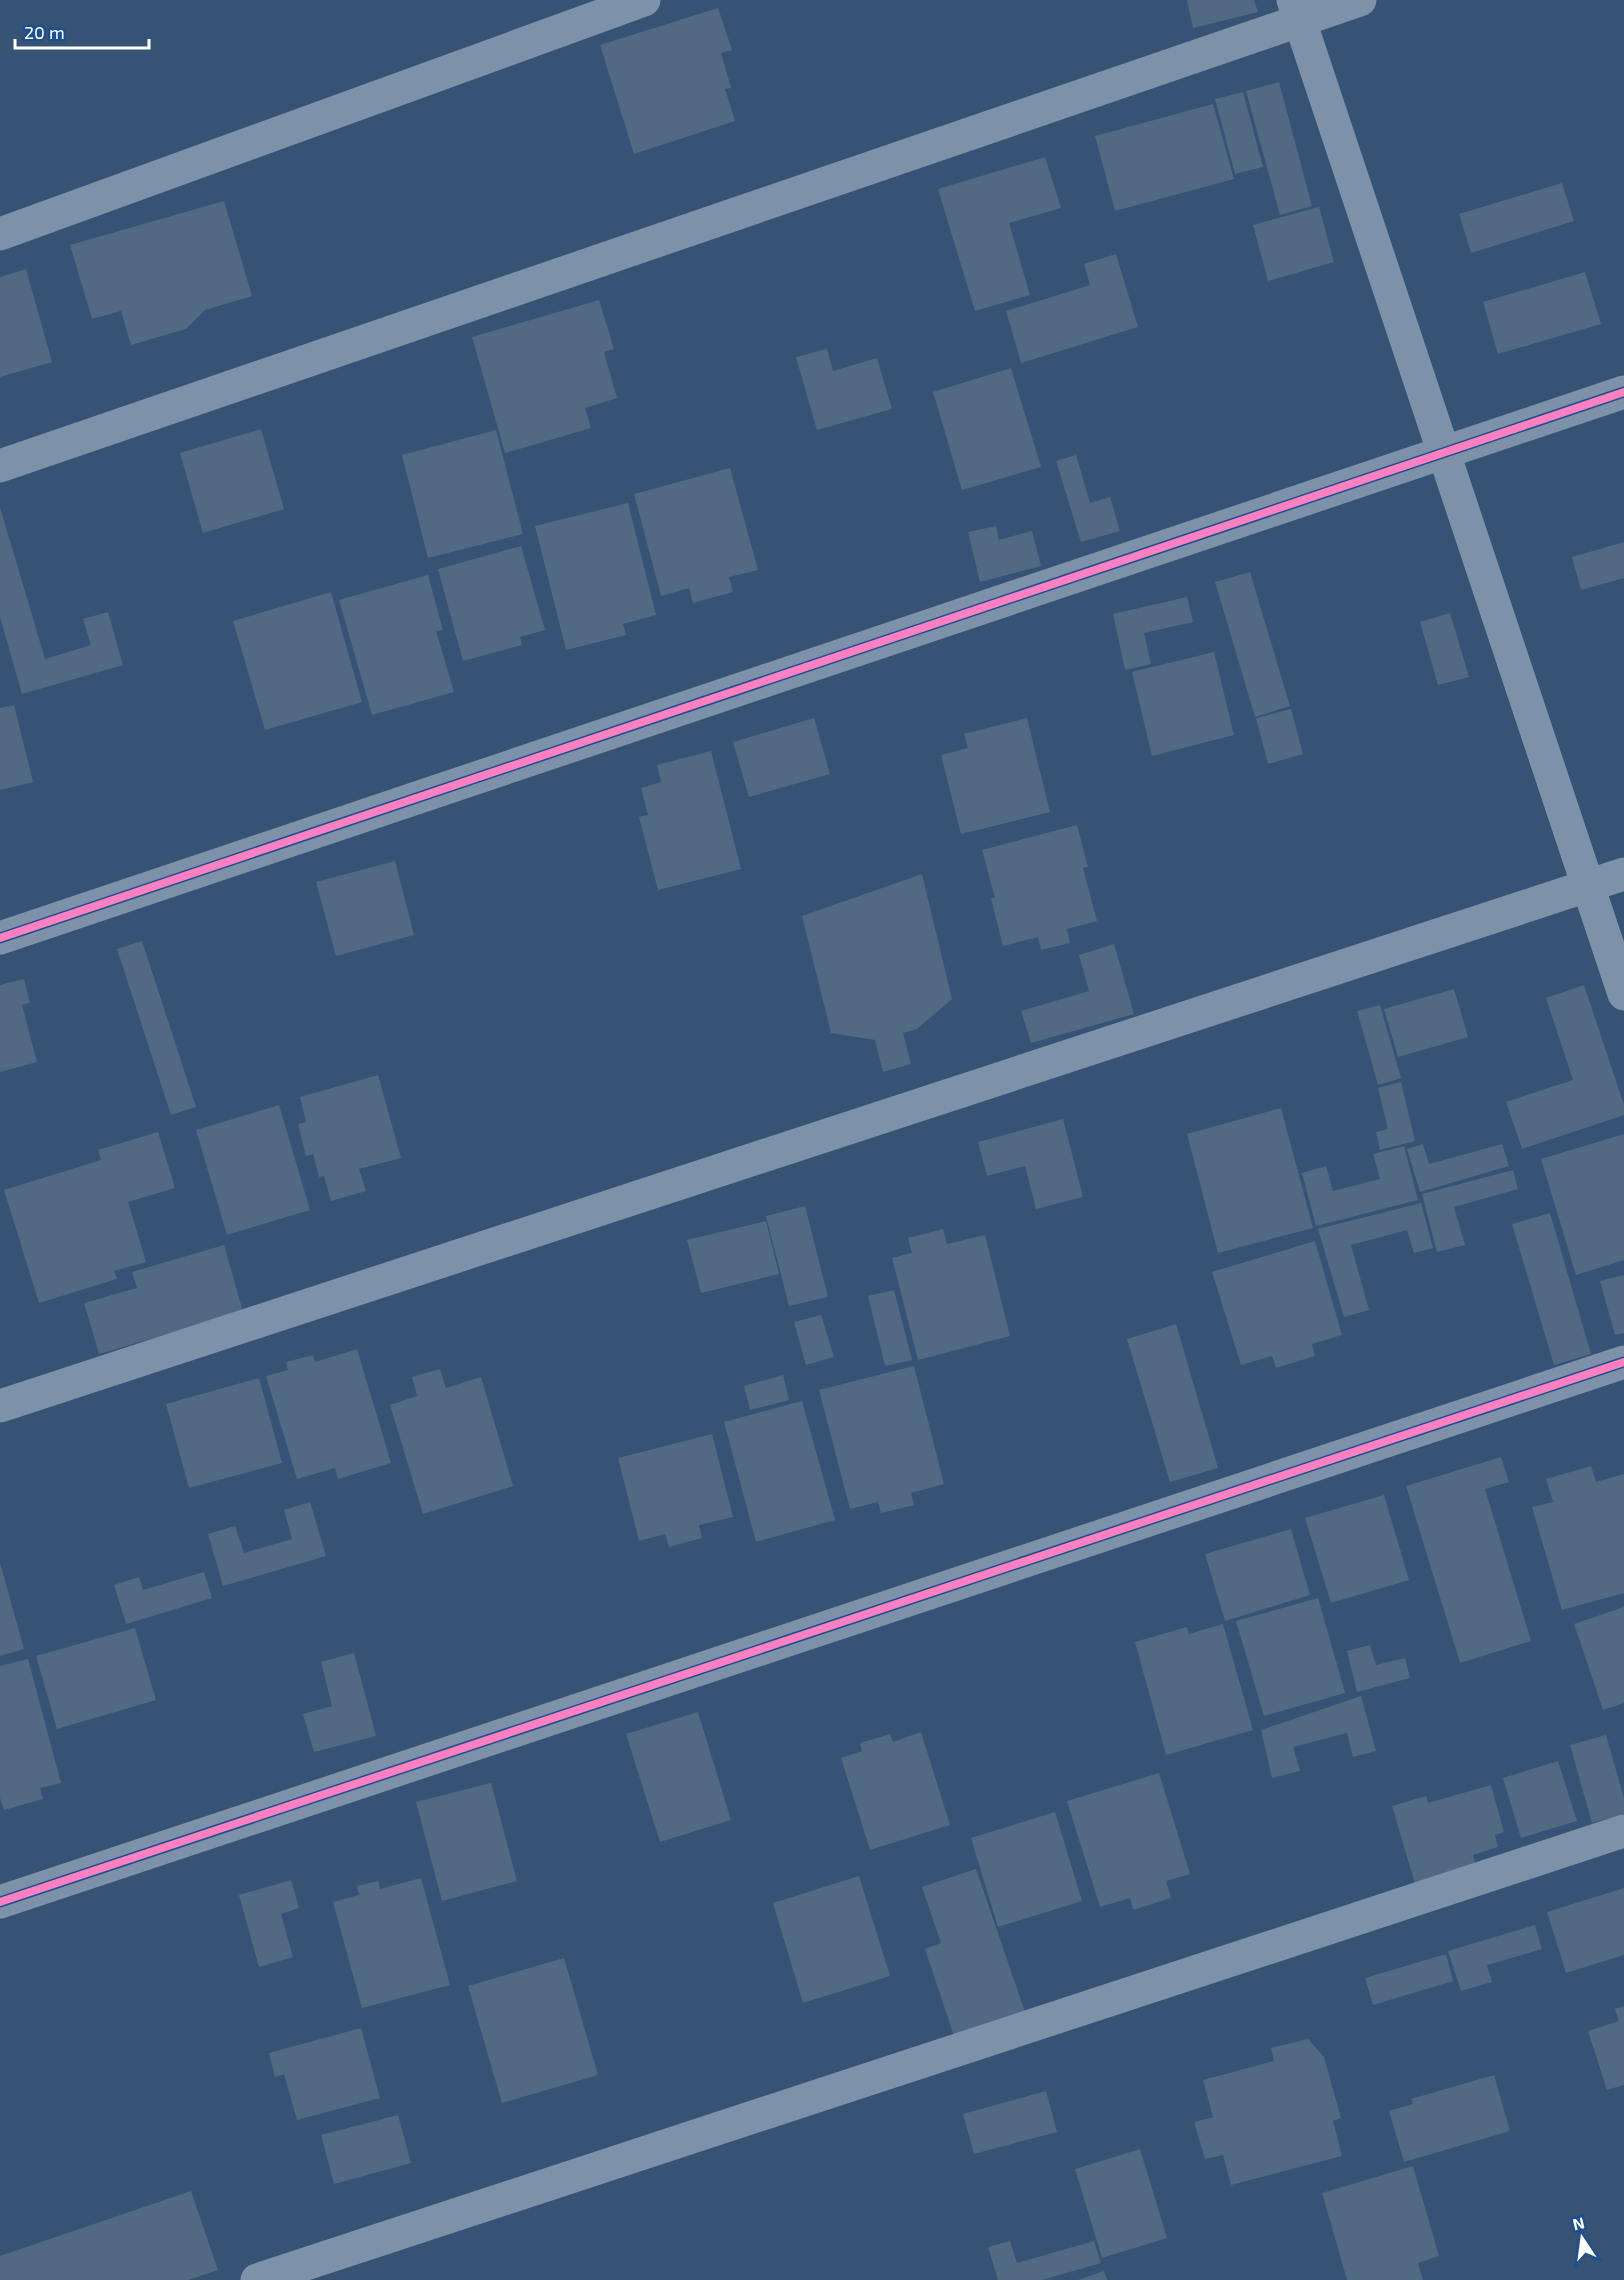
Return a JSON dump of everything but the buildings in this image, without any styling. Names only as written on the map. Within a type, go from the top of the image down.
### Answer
[{"type":"street","points":[[0,234],[644,0]]},
{"type":"street","points":[[0,466],[1297,10],[1360,0]]},
{"type":"street","points":[[1297,10],[1624,994]]},
{"type":"street","points":[[0,938],[1624,392]]},
{"type":"street","points":[[0,1406],[1624,874]]},
{"type":"street","points":[[0,1902],[1624,1362]]},
{"type":"street","points":[[257,2280],[1624,1831]]},
{"type":"cycle path","points":[[0,938],[1624,392]]},
{"type":"cycle path","points":[[0,1902],[1624,1362]]}]
